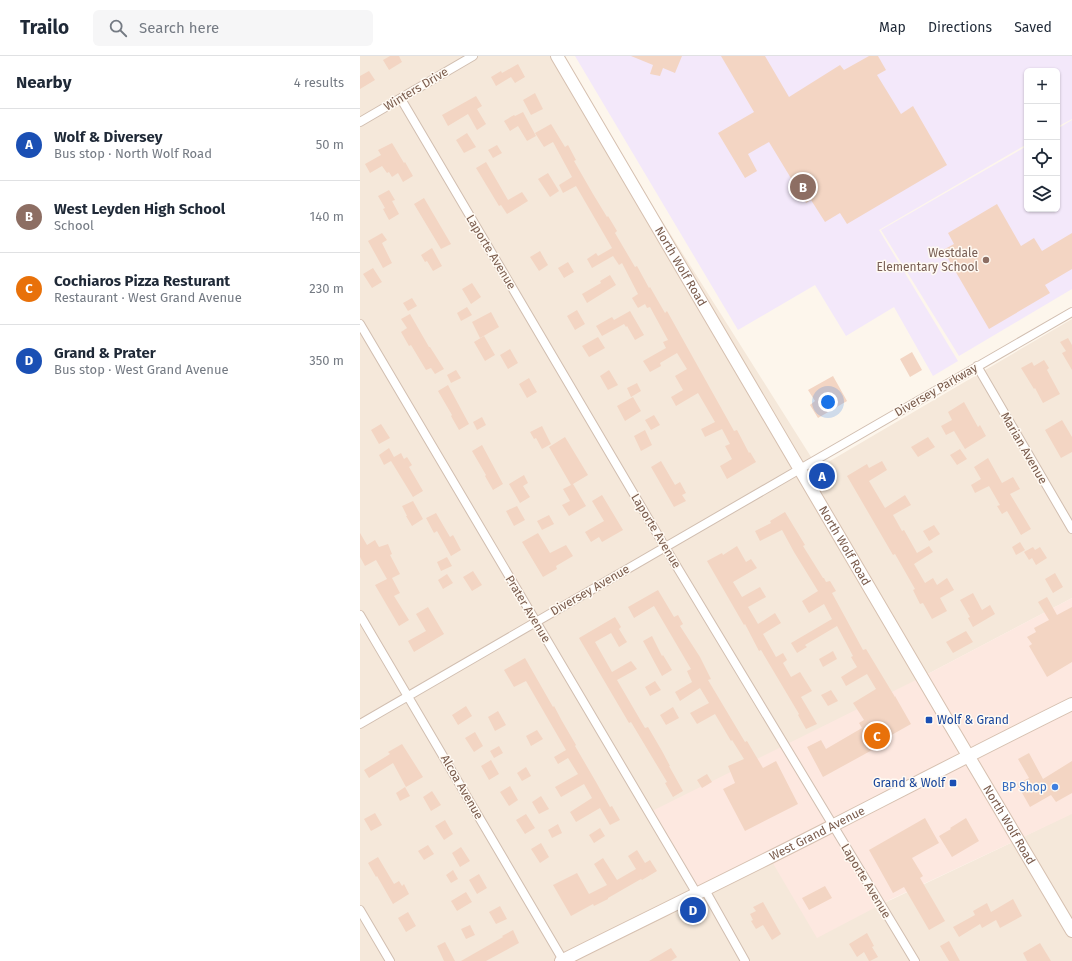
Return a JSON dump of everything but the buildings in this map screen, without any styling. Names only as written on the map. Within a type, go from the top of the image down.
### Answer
[{"type":"main road","name":"North Wolf Road","points":[[557,56],[1072,931]]},
{"type":"main road","name":"West Grand Avenue","points":[[562,961],[1072,704]]},
{"type":"street","name":"Winters Drive","points":[[360,122],[472,56]]},
{"type":"street","name":"Laporte Avenue","points":[[401,99],[666,546],[915,961]]},
{"type":"street","name":"Diversey Parkway","points":[[800,469],[1072,312]]},
{"type":"street","name":"Prater Avenue","points":[[360,324],[536,622],[701,892],[745,961]]},
{"type":"street","name":"Marian Avenue","points":[[977,366],[1072,529]]},
{"type":"street","name":"Diversey Avenue","points":[[360,724],[800,469]]},
{"type":"street","name":"Alcoa Avenue","points":[[360,615],[562,961]]},
{"type":"street","points":[[360,910],[390,961]]},
{"type":"shaded area","points":[[360,56],[558,56],[818,468],[1072,319],[1072,598],[922,677],[697,894],[561,961],[360,961]]},
{"type":"shaded area","points":[[575,56],[1072,56],[1072,119],[1060,125],[1060,68],[1024,68],[1024,146],[879,230],[958,361],[933,376],[894,307],[846,336],[815,285],[738,330]]},
{"type":"shaded area","name":"Westdale Elementary School","points":[[1072,120],[1072,289],[959,356],[881,230],[1024,148],[1024,212],[1060,212],[1060,127]]},
{"type":"shaded area","points":[[1072,598],[1072,814],[881,904],[833,825],[697,894],[648,813],[922,677]]},
{"type":"shaded area","points":[[1072,813],[1072,924],[1021,838]]},
{"type":"shaded area","points":[[833,829],[878,906],[817,938],[771,860]]},
{"type":"shaded area","points":[[1015,841],[1072,936],[1072,961],[572,961],[771,860],[878,906]]},
{"type":"place","name":"West Leyden High School","points":[[803,187]]},
{"type":"place","name":"Westdale Elementary School","points":[[986,260]]},
{"type":"place","name":"Wolf & Diversey","points":[[822,476]]},
{"type":"place","name":"Wolf & Grand","points":[[929,720]]},
{"type":"place","name":"Cochiaros Pizza Resturant","points":[[877,736]]},
{"type":"place","name":"Grand & Wolf","points":[[953,783]]},
{"type":"place","name":"BP Shop","points":[[1055,787]]},
{"type":"place","name":"Grand & Prater","points":[[693,910]]}]
